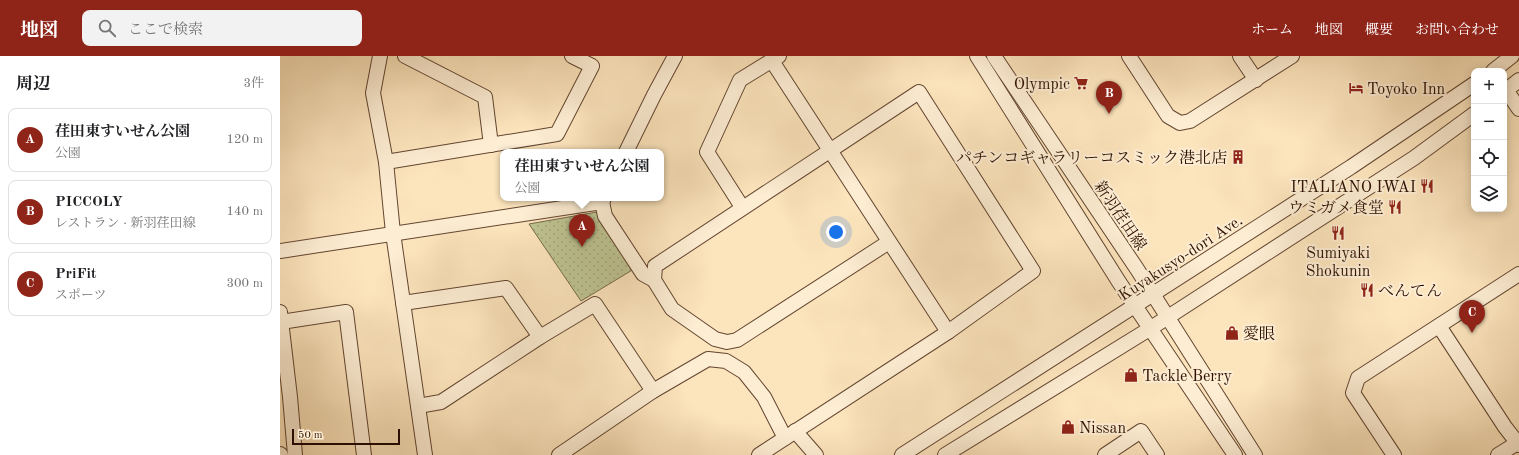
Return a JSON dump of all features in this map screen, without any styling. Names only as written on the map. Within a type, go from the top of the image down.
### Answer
[{"type":"street","points":[[380,56],[373,93],[386,162],[393,233],[425,455]]},
{"type":"street","points":[[405,56],[485,97],[491,144]]},
{"type":"street","points":[[386,162],[557,134],[592,66],[572,56]]},
{"type":"street","points":[[627,149],[675,56]]},
{"type":"street","points":[[977,56],[1136,306],[1235,455]]},
{"type":"street","name":"新羽荏田線","points":[[994,56],[1153,294],[1255,455]]},
{"type":"street","points":[[1129,56],[1168,116],[1180,124],[1190,121],[1292,56]]},
{"type":"street","points":[[1240,56],[1256,80]]},
{"type":"street","points":[[1497,68],[1512,56]]},
{"type":"street","points":[[742,207],[707,152],[740,80],[776,58],[830,150],[948,332]]},
{"type":"street","points":[[1507,89],[1519,80]]},
{"type":"street","name":"Kuyakusyo-dori Ave.","points":[[902,455],[1136,306],[1344,171],[1471,86]]},
{"type":"street","points":[[654,280],[655,266],[742,207],[919,92],[1033,271],[948,332],[759,455]]},
{"type":"street","points":[[1507,93],[1519,109]]},
{"type":"street","points":[[945,455],[1151,328],[1414,158],[1471,116]]},
{"type":"street","points":[[280,251],[597,201]]},
{"type":"street","points":[[603,201],[605,216],[643,274],[654,280],[672,309],[715,339],[727,342],[738,340],[889,242]]},
{"type":"street","points":[[1394,455],[1353,393],[1358,378],[1519,274]]},
{"type":"street","points":[[403,303],[506,288],[540,337]]},
{"type":"street","points":[[418,406],[441,402],[540,337],[595,304],[653,391]]},
{"type":"street","points":[[295,455],[290,397],[280,317],[346,312],[364,455]]},
{"type":"street","points":[[1439,326],[1518,443],[1498,455]]},
{"type":"street","points":[[558,455],[653,391],[708,359],[726,361],[744,372],[764,397],[790,435],[816,455]]},
{"type":"street","points":[[1105,455],[1142,431],[1157,455]]},
{"type":"green space","points":[[597,212],[634,269],[581,301],[529,224]]},
{"type":"place","name":"Olympic","points":[[1081,83]]},
{"type":"place","name":"Toyoko Inn","points":[[1356,88]]},
{"type":"place","name":"PICCOLY","points":[[1109,114]]},
{"type":"place","name":"パチンコギャラリーコスミック港北店","points":[[1238,157]]},
{"type":"place","name":"ITALIANO IWAI","points":[[1427,186]]},
{"type":"place","name":"ウミガメ食堂","points":[[1395,207]]},
{"type":"place","name":"Sumiyaki Shokunin","points":[[1338,233]]},
{"type":"place","name":"荏田東すいせん公園","points":[[582,247]]},
{"type":"place","name":"べんてん","points":[[1367,290]]},
{"type":"place","name":"愛眼","points":[[1232,333]]},
{"type":"place","name":"PriFit","points":[[1472,333]]},
{"type":"place","name":"Tackle Berry","points":[[1131,375]]},
{"type":"place","name":"Nissan","points":[[1068,427]]}]
